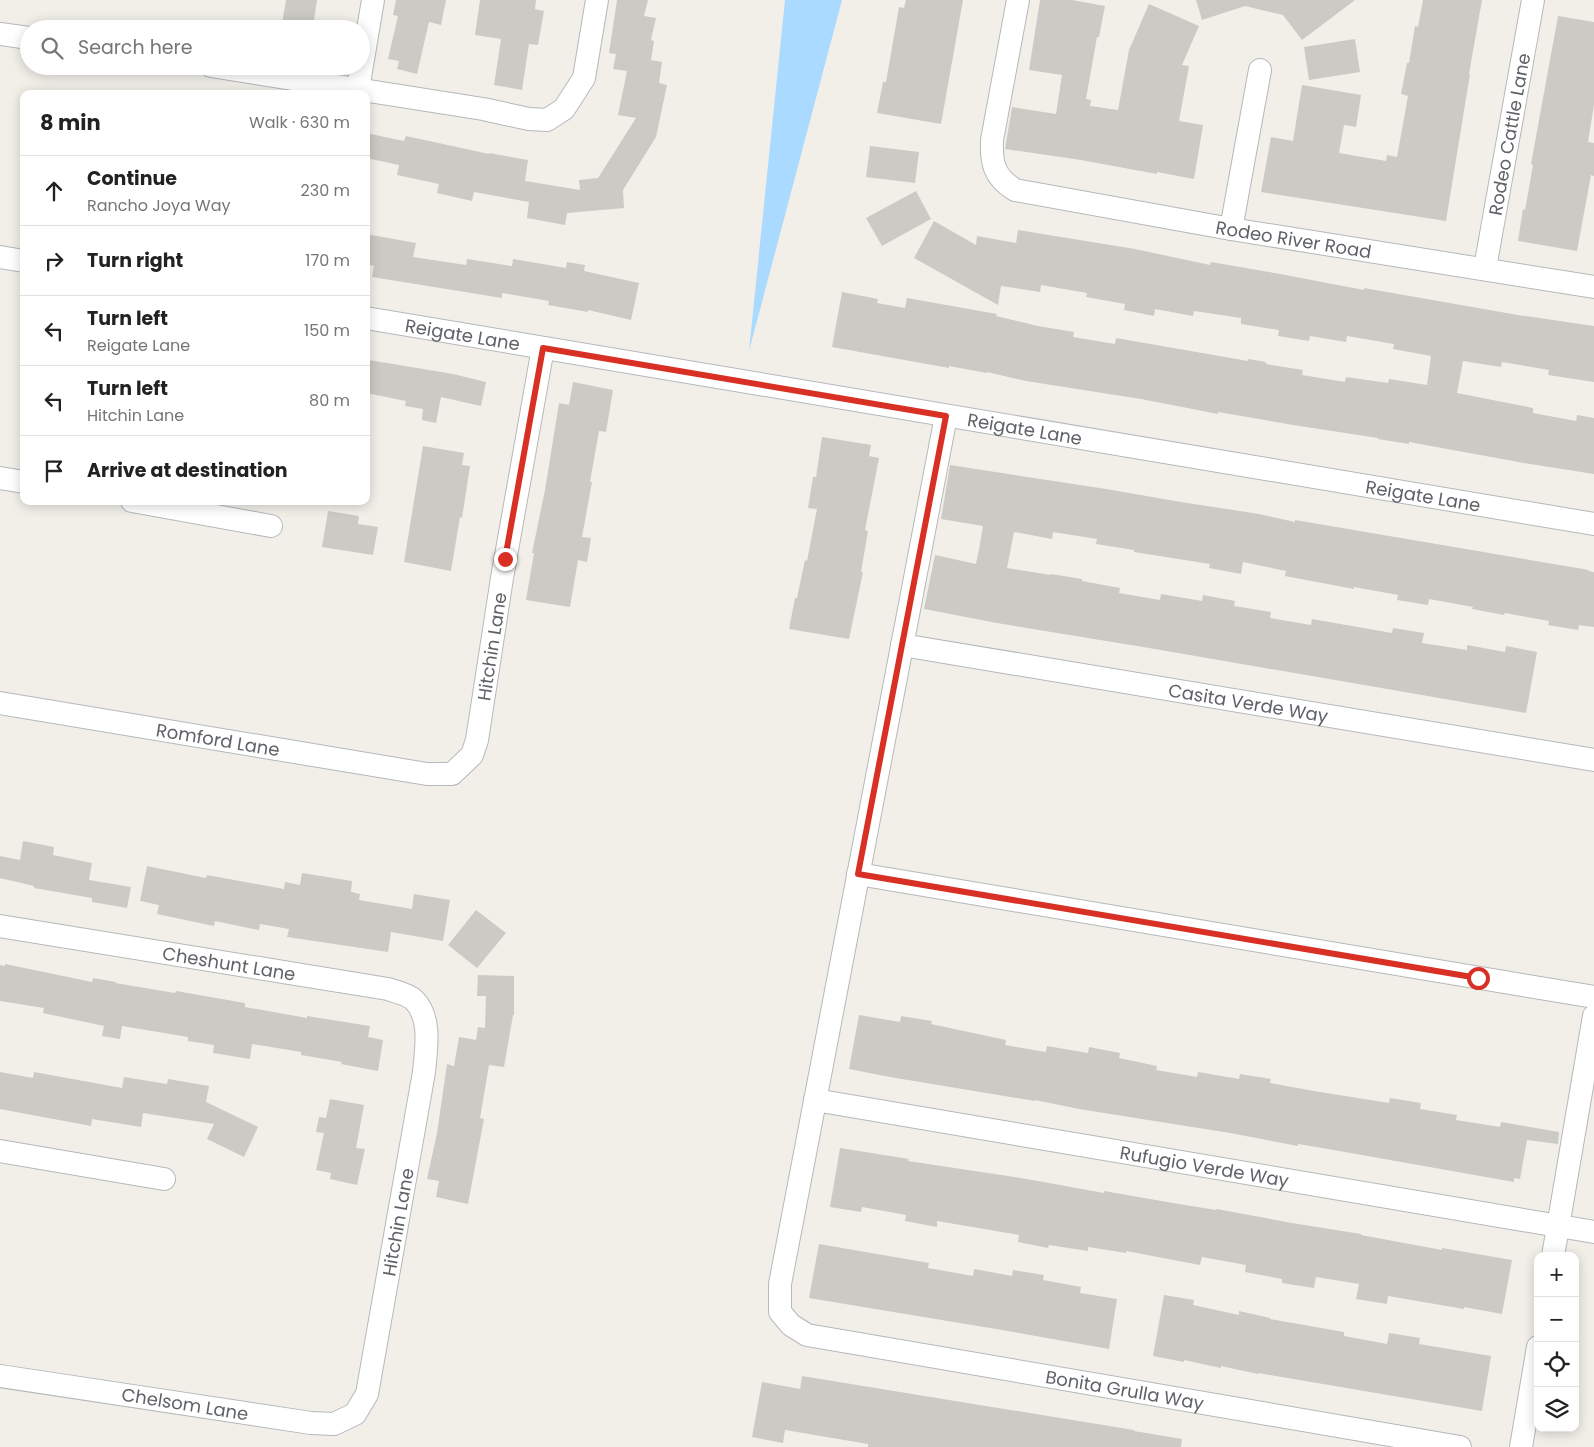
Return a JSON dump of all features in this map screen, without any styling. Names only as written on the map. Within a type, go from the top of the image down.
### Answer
[{"type":"street","points":[[370,22],[374,0]]},
{"type":"street","points":[[370,91],[483,109],[529,119],[547,120],[564,109],[584,78],[597,0]]},
{"type":"street","name":"Rodeo River Road","points":[[1018,0],[992,140],[994,165],[999,176],[1015,190],[1231,229],[1485,268],[1594,287]]},
{"type":"street","name":"Rodeo Cattle Lane","points":[[1485,268],[1534,0]]},
{"type":"street","points":[[0,34],[20,37]]},
{"type":"street","points":[[1231,229],[1260,70]]},
{"type":"street","points":[[269,75],[364,90]]},
{"type":"street","points":[[358,89],[361,75]]},
{"type":"street","points":[[0,257],[20,260]]},
{"type":"street","name":"Reigate Lane","points":[[370,319],[1594,524]]},
{"type":"street","name":"Hitchin Lane","points":[[437,774],[452,774],[472,755],[477,740],[502,578],[543,348]]},
{"type":"street","points":[[815,1100],[946,416]]},
{"type":"street","points":[[0,478],[20,481]]},
{"type":"street","points":[[154,505],[271,526]]},
{"type":"street","name":"Casita Verde Way","points":[[902,645],[1594,760]]},
{"type":"street","name":"Romford Lane","points":[[0,703],[427,774],[437,774]]},
{"type":"street","points":[[858,874],[1594,997]]},
{"type":"street","name":"Cheshunt Lane","points":[[0,926],[388,989],[413,999],[423,1016],[427,1040]]},
{"type":"street","points":[[1554,1252],[1594,1016]]},
{"type":"street","name":"Hitchin Lane","points":[[362,1402],[367,1394],[369,1384],[424,1072],[427,1040]]},
{"type":"street","name":"Rufugio Verde Way","points":[[815,1100],[1594,1232]]},
{"type":"street","name":"Bonita Grulla Way","points":[[815,1100],[780,1284],[780,1312],[791,1324],[807,1335],[1460,1447]]},
{"type":"street","points":[[0,1151],[164,1179]]},
{"type":"street","points":[[1521,1447],[1534,1370]]},
{"type":"street","name":"Chelsom Lane","points":[[0,1376],[310,1424],[334,1424],[355,1414],[362,1402]]},
{"type":"water","points":[[785,0],[842,0],[749,351]]},
{"type":"building","points":[[286,0],[317,0],[314,20],[283,20]]},
{"type":"building","points":[[396,0],[446,0],[441,25],[429,22],[417,74],[397,69],[399,61],[388,59],[398,16],[393,15]]},
{"type":"building","points":[[480,0],[536,0],[535,9],[544,11],[538,45],[529,44],[522,90],[494,85],[501,39],[475,35]]},
{"type":"building","points":[[617,0],[648,0],[644,16],[656,18],[651,40],[654,41],[651,60],[662,62],[659,83],[667,85],[656,137],[623,190],[624,208],[567,213],[565,225],[527,218],[529,202],[474,192],[472,201],[437,193],[439,184],[397,175],[399,165],[370,159],[370,134],[404,141],[406,136],[489,154],[528,160],[525,181],[580,190],[579,180],[598,178],[636,118],[618,115],[627,71],[613,69],[616,54],[609,53]]},
{"type":"building","points":[[906,0],[963,0],[941,124],[877,113],[883,82],[886,82],[899,7],[904,8]]},
{"type":"building","points":[[1040,0],[1072,0],[1105,6],[1099,37],[1097,37],[1086,99],[1091,100],[1090,106],[1118,110],[1129,50],[1149,4],[1199,26],[1182,65],[1189,66],[1179,121],[1203,125],[1194,179],[1005,149],[1012,107],[1056,114],[1062,75],[1029,70]]},
{"type":"building","points":[[1196,0],[1355,0],[1302,40],[1283,15],[1245,6],[1202,20]]},
{"type":"building","points":[[1423,0],[1482,0],[1446,221],[1261,192],[1271,137],[1293,141],[1302,85],[1361,95],[1356,127],[1344,125],[1339,153],[1386,161],[1387,155],[1397,157],[1408,96],[1401,94],[1407,63],[1409,63],[1415,26],[1418,27]]},
{"type":"building","points":[[1558,16],[1594,22],[1594,105],[1588,142],[1594,143],[1594,176],[1591,175],[1577,251],[1518,241]]},
{"type":"building","points":[[1355,39],[1360,72],[1309,80],[1304,47]]},
{"type":"building","points":[[870,146],[919,152],[915,183],[866,177]]},
{"type":"building","points":[[916,191],[931,219],[882,246],[866,218]]},
{"type":"building","points":[[934,221],[976,245],[977,236],[1016,243],[1018,230],[1135,249],[1210,265],[1211,262],[1364,290],[1364,288],[1518,315],[1594,326],[1594,382],[1548,375],[1549,370],[1502,362],[1501,367],[1463,361],[1457,393],[1533,408],[1533,413],[1576,421],[1577,415],[1594,418],[1594,474],[1409,442],[1409,444],[1218,412],[1218,414],[1141,399],[1026,381],[987,372],[949,366],[949,368],[832,347],[842,292],[878,299],[877,303],[905,308],[907,298],[997,314],[996,316],[1038,326],[1074,332],[1073,337],[1115,344],[1116,338],[1248,361],[1248,359],[1266,362],[1266,364],[1303,370],[1302,375],[1345,382],[1346,377],[1388,383],[1389,379],[1427,385],[1431,356],[1393,349],[1394,344],[1347,336],[1346,342],[1310,336],[1309,341],[1278,336],[1279,330],[1241,324],[1241,318],[1194,311],[1193,316],[1155,309],[1154,316],[1124,310],[1125,304],[1086,297],[1087,293],[1041,285],[1040,292],[1001,286],[998,305],[914,258]]},
{"type":"building","points":[[370,235],[416,243],[413,257],[466,265],[467,259],[512,266],[513,259],[566,268],[567,262],[585,265],[584,271],[639,283],[631,320],[588,310],[588,312],[548,305],[549,301],[502,293],[502,298],[372,277],[374,266],[370,265]]},
{"type":"building","points":[[370,360],[453,374],[486,382],[481,406],[441,397],[436,423],[422,420],[423,409],[405,406],[406,401],[370,394]]},
{"type":"building","points":[[573,382],[613,390],[606,432],[599,431],[590,482],[592,482],[582,537],[591,538],[587,562],[578,560],[570,607],[526,600],[534,553],[532,553],[545,490],[559,403],[569,405]]},
{"type":"building","points":[[822,437],[871,445],[869,456],[879,458],[865,530],[868,531],[861,572],[863,572],[849,639],[789,629],[805,560],[807,561],[817,509],[808,508],[813,477],[816,477]]},
{"type":"building","points":[[423,446],[464,453],[462,465],[470,466],[451,571],[404,562]]},
{"type":"building","points":[[950,465],[1259,514],[1295,522],[1295,520],[1589,570],[1594,572],[1594,627],[1579,625],[1578,630],[1548,625],[1549,621],[1505,613],[1504,615],[1429,599],[1428,605],[1397,600],[1398,595],[1285,576],[1286,571],[1243,562],[1241,574],[1209,568],[1210,564],[1096,544],[1097,539],[1053,532],[1052,539],[1014,532],[1007,568],[1082,579],[1082,581],[1120,588],[1119,593],[1160,600],[1161,594],[1202,601],[1203,595],[1235,601],[1234,606],[1271,612],[1270,618],[1311,625],[1312,619],[1392,633],[1393,628],[1424,633],[1422,643],[1467,650],[1467,645],[1505,652],[1506,646],[1537,652],[1526,713],[924,609],[935,555],[976,564],[980,544],[983,526],[941,519]]},
{"type":"building","points":[[328,511],[359,516],[358,524],[378,527],[373,555],[322,547]]},
{"type":"building","points":[[23,841],[54,847],[53,855],[92,863],[89,880],[131,887],[127,908],[92,902],[92,898],[34,888],[34,886],[0,878],[0,856],[20,860]]},
{"type":"building","points":[[147,866],[206,878],[207,875],[284,889],[285,882],[300,885],[302,873],[352,881],[351,892],[360,894],[359,900],[412,909],[414,894],[450,900],[443,941],[391,932],[388,952],[287,937],[289,929],[260,924],[259,930],[215,921],[214,926],[157,914],[159,905],[140,901]]},
{"type":"building","points":[[476,910],[506,933],[477,968],[448,945]]},
{"type":"building","points":[[5,964],[92,982],[93,978],[175,993],[176,991],[245,1003],[245,1007],[307,1018],[307,1016],[370,1026],[368,1037],[383,1040],[378,1071],[301,1055],[301,1052],[252,1044],[250,1059],[213,1053],[214,1045],[188,1041],[188,1037],[122,1026],[120,1039],[102,1036],[104,1026],[43,1013],[44,1008],[0,1001],[0,965],[5,966]]},
{"type":"building","points":[[478,975],[514,976],[514,1015],[504,1067],[489,1065],[480,1118],[484,1119],[468,1204],[436,1197],[439,1181],[427,1179],[437,1133],[447,1064],[454,1066],[459,1037],[476,1040],[478,1027],[485,1028],[486,996],[477,996]]},
{"type":"building","points":[[859,1015],[900,1022],[901,1016],[932,1021],[931,1024],[1006,1040],[1005,1045],[1046,1052],[1047,1046],[1088,1053],[1089,1047],[1120,1053],[1119,1058],[1157,1066],[1156,1070],[1197,1077],[1198,1072],[1239,1079],[1240,1074],[1271,1079],[1270,1083],[1314,1091],[1389,1103],[1390,1098],[1421,1103],[1420,1109],[1457,1115],[1456,1120],[1500,1127],[1501,1122],[1559,1132],[1558,1144],[1527,1140],[1520,1179],[1514,1178],[1514,1182],[1328,1149],[1298,1144],[1298,1146],[1035,1100],[890,1077],[849,1069]]},
{"type":"building","points":[[0,1072],[33,1078],[34,1072],[122,1088],[124,1077],[167,1084],[168,1079],[209,1086],[206,1102],[258,1127],[244,1157],[207,1139],[214,1124],[143,1113],[141,1127],[92,1119],[91,1126],[0,1109]]},
{"type":"building","points":[[330,1099],[364,1105],[356,1148],[365,1149],[357,1185],[330,1179],[331,1173],[316,1170],[324,1133],[316,1132],[319,1117],[326,1118]]},
{"type":"building","points":[[840,1148],[1104,1193],[1104,1191],[1217,1209],[1442,1250],[1442,1248],[1512,1260],[1502,1314],[1388,1296],[1387,1304],[1356,1299],[1359,1284],[1316,1277],[1314,1288],[1282,1283],[1282,1279],[1245,1272],[1246,1265],[1202,1257],[1200,1265],[1126,1251],[1126,1253],[1088,1247],[1088,1251],[1049,1245],[1048,1248],[1018,1242],[1019,1235],[937,1221],[937,1227],[905,1221],[906,1215],[862,1207],[861,1212],[830,1207]]},
{"type":"building","points":[[819,1244],[929,1263],[928,1268],[973,1276],[974,1269],[1012,1276],[1013,1270],[1044,1275],[1043,1280],[1081,1287],[1080,1293],[1117,1299],[1109,1349],[809,1298]]},
{"type":"building","points":[[1164,1295],[1194,1300],[1193,1305],[1239,1315],[1239,1311],[1270,1319],[1344,1332],[1344,1336],[1387,1344],[1389,1333],[1420,1338],[1419,1344],[1491,1356],[1482,1411],[1153,1356]]},
{"type":"building","points":[[802,1376],[1134,1430],[1182,1439],[1181,1447],[868,1447],[868,1444],[785,1430],[783,1443],[752,1437],[762,1382],[800,1389]]},
{"type":"route","points":[[505,559],[543,348],[946,416],[858,874],[1478,978]]}]
